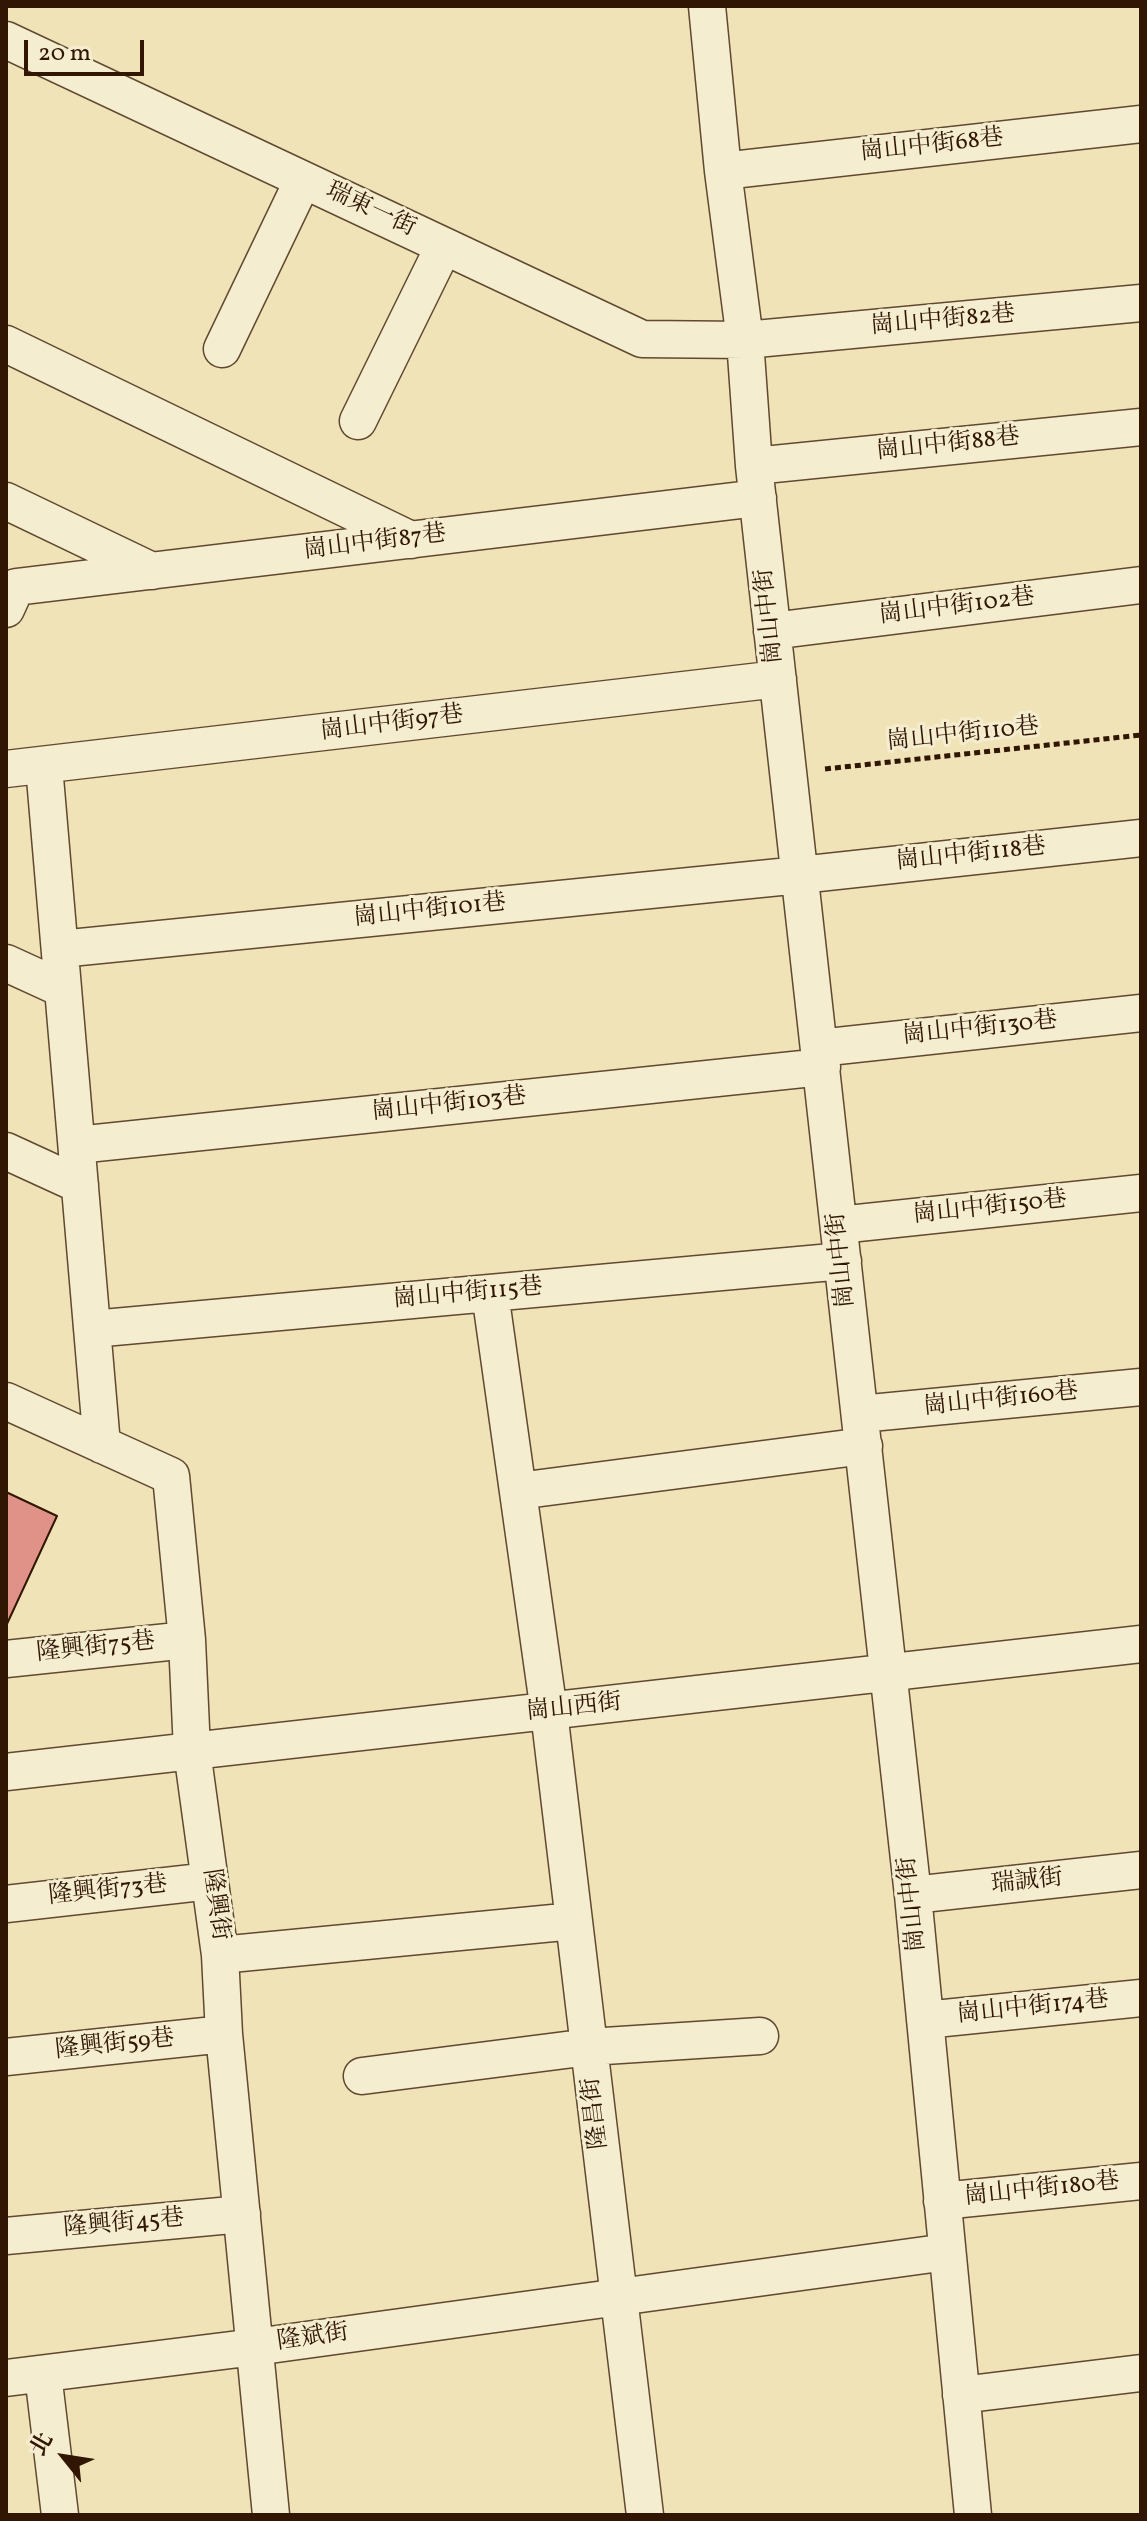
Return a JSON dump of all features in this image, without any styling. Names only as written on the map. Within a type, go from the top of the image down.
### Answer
[{"type":"street","name":"崗山中街","points":[[704,7],[745,340],[772,631],[913,1895],[973,2515]]},
{"type":"street","name":"瑞東一街","points":[[6,40],[642,339],[745,340]]},
{"type":"street","name":"崗山中街68巷","points":[[723,171],[1141,124]]},
{"type":"street","points":[[222,349],[303,180]]},
{"type":"street","points":[[358,421],[444,246]]},
{"type":"street","name":"崗山中街82巷","points":[[745,340],[1141,303]]},
{"type":"street","points":[[6,344],[411,540]]},
{"type":"street","name":"崗山中街88巷","points":[[756,482],[1141,427]]},
{"type":"street","name":"崗山中街87巷","points":[[6,609],[16,587],[411,540],[756,482]]},
{"type":"street","points":[[6,501],[152,571]]},
{"type":"street","name":"崗山中街102巷","points":[[772,631],[1141,585]]},
{"type":"street","name":"崗山中街97巷","points":[[6,769],[778,679]]},
{"type":"street","points":[[44,766],[102,1445]]},
{"type":"street","name":"崗山中街118巷","points":[[800,875],[1141,838]]},
{"type":"street","name":"崗山中街101巷","points":[[60,949],[800,875]]},
{"type":"street","points":[[6,963],[63,989]]},
{"type":"street","name":"崗山中街130巷","points":[[820,1057],[1141,1013]]},
{"type":"street","name":"崗山中街103巷","points":[[77,1145],[820,1057]]},
{"type":"street","points":[[6,1151],[80,1185]]},
{"type":"street","name":"崗山中街150巷","points":[[839,1225],[1141,1193]]},
{"type":"street","name":"崗山中街115巷","points":[[92,1329],[843,1261]]},
{"type":"street","name":"隆昌街","points":[[490,1293],[549,1712],[645,2515]]},
{"type":"street","name":"崗山中街160巷","points":[[518,1491],[862,1430],[1141,1387]]},
{"type":"street","name":"隆興街","points":[[6,1401],[171,1476],[187,1640],[192,1751],[220,1955],[224,2034],[271,2515]]},
{"type":"street","name":"隆興街75巷","points":[[6,1659],[187,1640]]},
{"type":"street","name":"崗山西街","points":[[6,1772],[1141,1644]]},
{"type":"street","name":"瑞誠街","points":[[913,1895],[1141,1870]]},
{"type":"street","name":"隆興街73巷","points":[[6,1904],[210,1881]]},
{"type":"street","points":[[220,1955],[574,1921]]},
{"type":"street","name":"崗山中街174巷","points":[[925,2020],[1141,1998]]},
{"type":"street","name":"隆興街59巷","points":[[6,2057],[224,2034]]},
{"type":"street","points":[[362,2076],[589,2047],[760,2036]]},
{"type":"street","name":"崗山中街180巷","points":[[942,2201],[1141,2181]]},
{"type":"street","name":"隆興街45巷","points":[[6,2236],[242,2214]]},
{"type":"street","name":"隆斌街","points":[[6,2378],[947,2252]]},
{"type":"street","points":[[961,2395],[1141,2373]]},
{"type":"street","points":[[43,2374],[60,2515]]},
{"type":"path","name":"崗山中街110巷","points":[[788,772],[1141,735]]},
{"type":"building","points":[[6,1492],[57,1516],[6,1626]]}]
